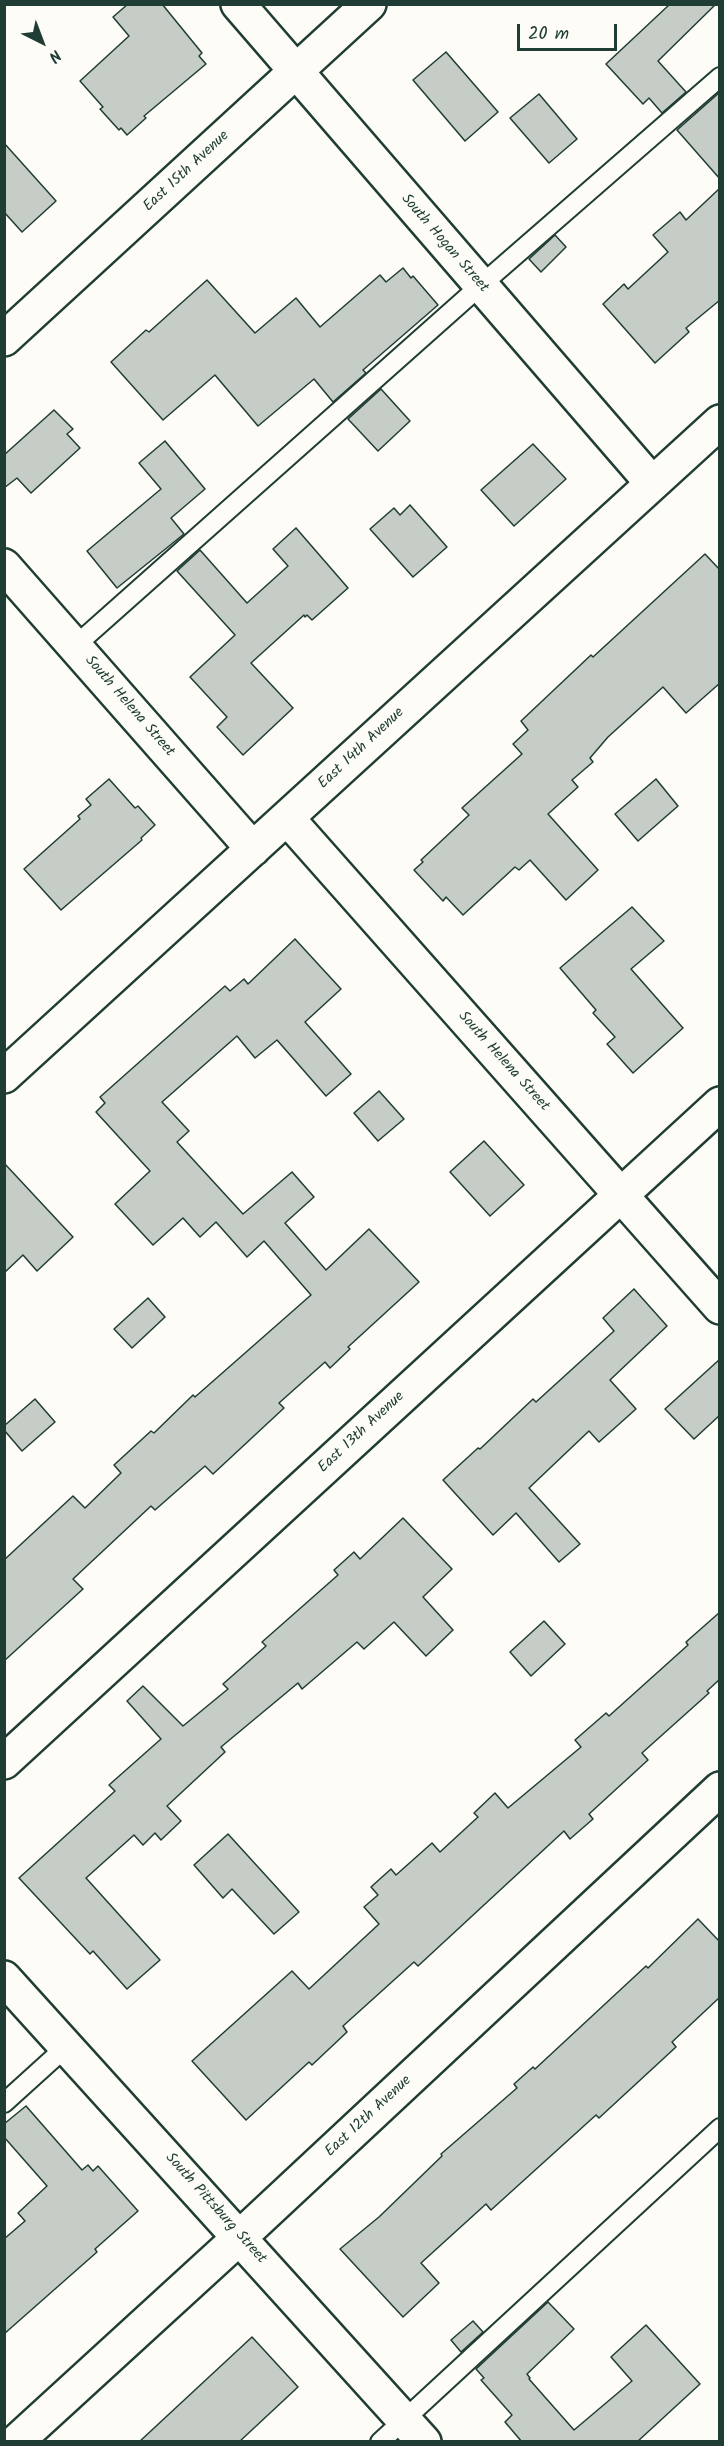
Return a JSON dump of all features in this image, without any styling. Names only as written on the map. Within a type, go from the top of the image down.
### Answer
[{"type":"street","name":"South Hogan Street","points":[[238,4],[652,483]]},
{"type":"street","name":"East 15th Avenue","points":[[4,339],[369,4]]},
{"type":"street","name":"East 14th Avenue","points":[[4,1076],[720,422]]},
{"type":"street","name":"South Helena Street","points":[[4,566],[253,849]]},
{"type":"street","name":"South Helena Street","points":[[286,818],[720,1307]]},
{"type":"street","name":"East 13th Avenue","points":[[4,1762],[720,1104]]},
{"type":"street","name":"East 12th Avenue","points":[[16,2442],[240,2237],[720,1789]]},
{"type":"street","name":"South Pittsburg Street","points":[[4,1978],[414,2431]]},
{"type":"lane","points":[[75,646],[480,286],[720,77]]},
{"type":"lane","points":[[4,2103],[67,2046]]},
{"type":"lane","points":[[380,2442],[414,2431],[720,2128]]},
{"type":"building","points":[[128,4],[162,4],[202,53],[199,56],[206,64],[144,116],[146,118],[127,135],[121,128],[119,130],[100,109],[103,107],[80,81],[129,36],[113,17]]},
{"type":"building","points":[[670,4],[716,4],[658,61],[686,92],[662,113],[649,98],[643,104],[606,64]]},
{"type":"building","points":[[446,52],[498,112],[465,141],[413,80]]},
{"type":"building","points":[[720,92],[720,179],[677,130]]},
{"type":"building","points":[[539,94],[577,139],[549,163],[510,118]]},
{"type":"building","points":[[4,143],[56,201],[22,232],[4,212]]},
{"type":"building","points":[[720,188],[720,300],[686,328],[689,332],[655,363],[603,304],[624,284],[628,289],[668,252],[653,235],[680,212],[686,220]]},
{"type":"building","points":[[555,235],[566,247],[541,272],[529,259]]},
{"type":"building","points":[[403,268],[438,305],[363,370],[366,373],[333,402],[314,379],[258,426],[215,375],[163,420],[111,362],[146,330],[149,332],[207,280],[255,333],[296,298],[320,327],[380,275],[386,282]]},
{"type":"building","points":[[381,389],[410,421],[378,451],[348,419]]},
{"type":"building","points":[[54,410],[73,429],[67,434],[80,448],[31,493],[17,478],[4,488],[4,455]]},
{"type":"building","points":[[165,441],[205,489],[171,518],[184,534],[117,588],[87,551],[161,489],[139,463]]},
{"type":"building","points":[[533,444],[566,479],[514,526],[481,490]]},
{"type":"building","points":[[410,505],[447,547],[413,577],[370,529],[394,508],[400,515]]},
{"type":"building","points":[[296,528],[348,588],[312,620],[304,615],[251,663],[293,708],[243,755],[217,727],[227,717],[190,677],[235,635],[177,571],[200,550],[247,603],[288,566],[273,549]]},
{"type":"building","points":[[705,554],[720,570],[720,683],[686,713],[663,687],[608,737],[590,758],[593,762],[572,780],[578,787],[548,814],[598,870],[566,900],[530,860],[519,870],[515,867],[463,915],[446,897],[443,901],[414,870],[423,862],[421,860],[469,815],[462,808],[522,754],[513,744],[528,730],[521,721],[591,655],[593,657]]},
{"type":"building","points":[[109,779],[135,808],[138,806],[155,825],[141,838],[142,840],[61,910],[24,869],[80,819],[78,816],[91,805],[86,799]]},
{"type":"building","points":[[656,779],[678,806],[638,841],[615,814]]},
{"type":"building","points":[[632,907],[664,941],[631,969],[683,1028],[633,1073],[607,1044],[615,1037],[593,1013],[596,1010],[560,968]]},
{"type":"building","points":[[295,939],[341,989],[305,1022],[351,1074],[326,1096],[277,1040],[255,1058],[237,1036],[162,1102],[189,1131],[177,1142],[243,1214],[292,1172],[314,1197],[285,1223],[326,1270],[369,1229],[419,1282],[348,1347],[350,1349],[330,1368],[325,1362],[279,1403],[284,1408],[213,1474],[205,1466],[155,1510],[151,1506],[73,1579],[83,1589],[4,1661],[4,1560],[73,1496],[85,1508],[121,1473],[114,1465],[151,1431],[154,1433],[193,1395],[195,1397],[311,1295],[264,1241],[247,1257],[216,1222],[200,1237],[183,1218],[153,1245],[115,1204],[150,1171],[96,1112],[105,1103],[100,1097],[225,986],[230,991],[244,979],[248,984]]},
{"type":"building","points":[[379,1091],[404,1119],[378,1141],[354,1113]]},
{"type":"building","points":[[484,1141],[524,1185],[490,1216],[450,1172]]},
{"type":"building","points":[[4,1163],[73,1237],[37,1271],[23,1255],[4,1273]]},
{"type":"building","points":[[634,1289],[667,1326],[610,1380],[636,1409],[599,1442],[589,1431],[529,1488],[580,1544],[559,1562],[516,1513],[493,1535],[443,1480],[533,1399],[536,1402],[614,1331],[603,1318]]},
{"type":"building","points":[[148,1298],[165,1317],[132,1348],[114,1329]]},
{"type":"building","points":[[720,1359],[720,1415],[694,1439],[665,1409]]},
{"type":"building","points":[[35,1399],[55,1422],[22,1451],[4,1430],[4,1426]]},
{"type":"building","points":[[403,1518],[452,1569],[423,1597],[453,1630],[426,1656],[394,1622],[364,1649],[357,1642],[302,1689],[298,1683],[221,1747],[225,1752],[167,1806],[181,1821],[161,1840],[155,1833],[143,1845],[134,1835],[86,1878],[160,1960],[127,1989],[93,1951],[90,1954],[19,1878],[115,1791],[109,1785],[161,1739],[127,1701],[143,1686],[183,1726],[228,1689],[223,1684],[266,1646],[262,1642],[338,1575],[334,1570],[354,1552],[360,1559]]},
{"type":"building","points":[[720,1612],[720,1679],[707,1691],[709,1693],[642,1753],[648,1760],[589,1814],[593,1819],[570,1839],[564,1831],[418,1966],[414,1962],[343,2026],[347,2032],[312,2065],[309,2062],[246,2120],[192,2061],[292,1971],[309,1989],[379,1924],[364,1907],[378,1895],[371,1887],[391,1869],[396,1875],[432,1843],[440,1852],[478,1817],[474,1813],[495,1793],[508,1808],[581,1747],[575,1740],[606,1713],[609,1716],[688,1645],[686,1642]]},
{"type":"building","points":[[544,1621],[565,1644],[531,1676],[510,1652]]},
{"type":"building","points":[[228,1834],[299,1912],[274,1934],[232,1889],[223,1898],[194,1865]]},
{"type":"building","points":[[698,1919],[720,1942],[720,1997],[672,2042],[676,2047],[599,2118],[596,2115],[491,2210],[486,2204],[421,2263],[439,2283],[403,2317],[340,2249],[379,2217],[442,2156],[441,2154],[517,2088],[514,2084],[533,2067],[535,2069],[646,1966],[648,1968]]},
{"type":"building","points":[[26,2106],[82,2170],[88,2165],[93,2171],[98,2166],[138,2211],[95,2249],[97,2252],[4,2334],[4,2239],[25,2221],[18,2213],[47,2186],[4,2137],[4,2124]]},
{"type":"building","points":[[548,2302],[574,2329],[527,2374],[574,2430],[632,2381],[611,2357],[646,2325],[700,2384],[637,2442],[522,2442],[505,2422],[512,2415],[481,2380],[484,2378],[476,2369]]},
{"type":"building","points":[[473,2321],[483,2332],[461,2352],[451,2340]]},
{"type":"building","points":[[252,2337],[298,2387],[239,2442],[139,2442]]}]
